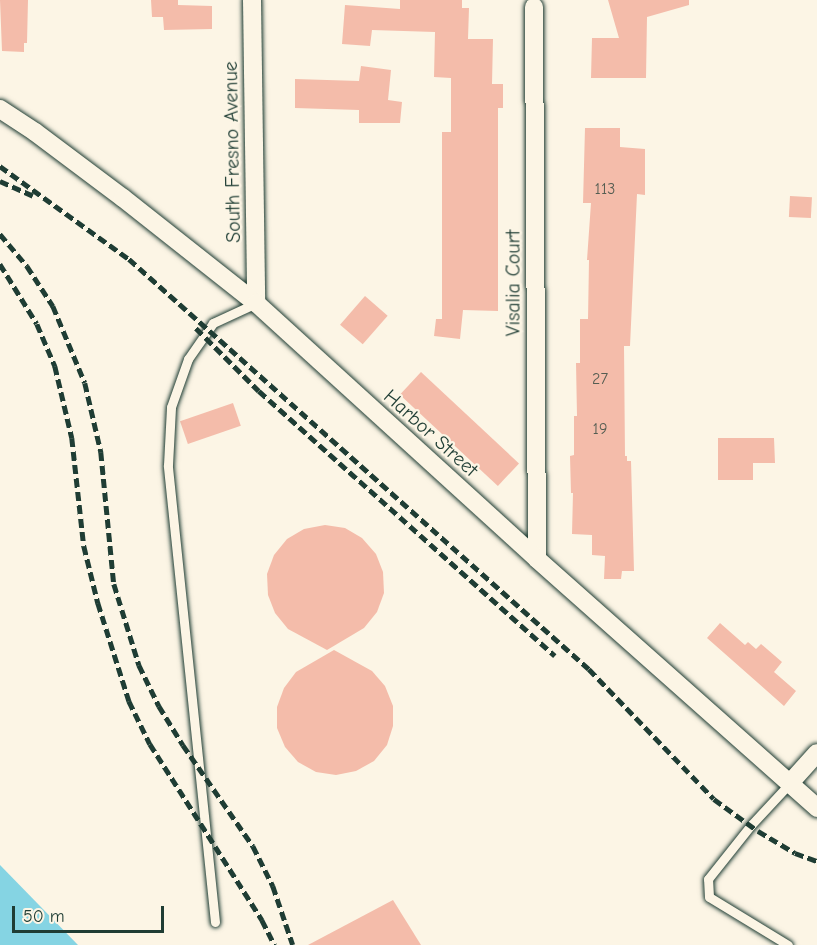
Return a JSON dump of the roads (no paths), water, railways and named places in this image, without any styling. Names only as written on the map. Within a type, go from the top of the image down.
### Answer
[{"type":"street","name":"South Fresno Avenue","points":[[252,0],[256,303]]},
{"type":"street","name":"Visalia Court","points":[[534,7],[537,559]]},
{"type":"street","name":"Harbor Street","points":[[0,109],[35,132],[123,198],[256,303],[537,559],[817,808]]},
{"type":"street","points":[[790,783],[817,753]]},
{"type":"lane","points":[[215,922],[168,465],[171,406],[188,359],[213,322],[256,303]]},
{"type":"lane","points":[[788,945],[708,897],[708,879],[751,825],[790,783]]},
{"type":"water","points":[[0,865],[78,945],[0,945]]},
{"type":"railway","points":[[0,166],[129,259],[589,669],[714,799],[758,831],[795,853],[817,861]]},
{"type":"railway","points":[[0,181],[33,196]]},
{"type":"railway","points":[[0,234],[27,266],[53,306],[85,383],[101,452],[114,584],[139,665],[159,706],[183,745],[253,846],[273,886],[293,945]]},
{"type":"railway","points":[[0,264],[37,324],[55,366],[72,438],[84,546],[98,603],[129,701],[150,744],[262,920],[275,945]]},
{"type":"railway","points":[[196,328],[259,391],[555,656]]}]
